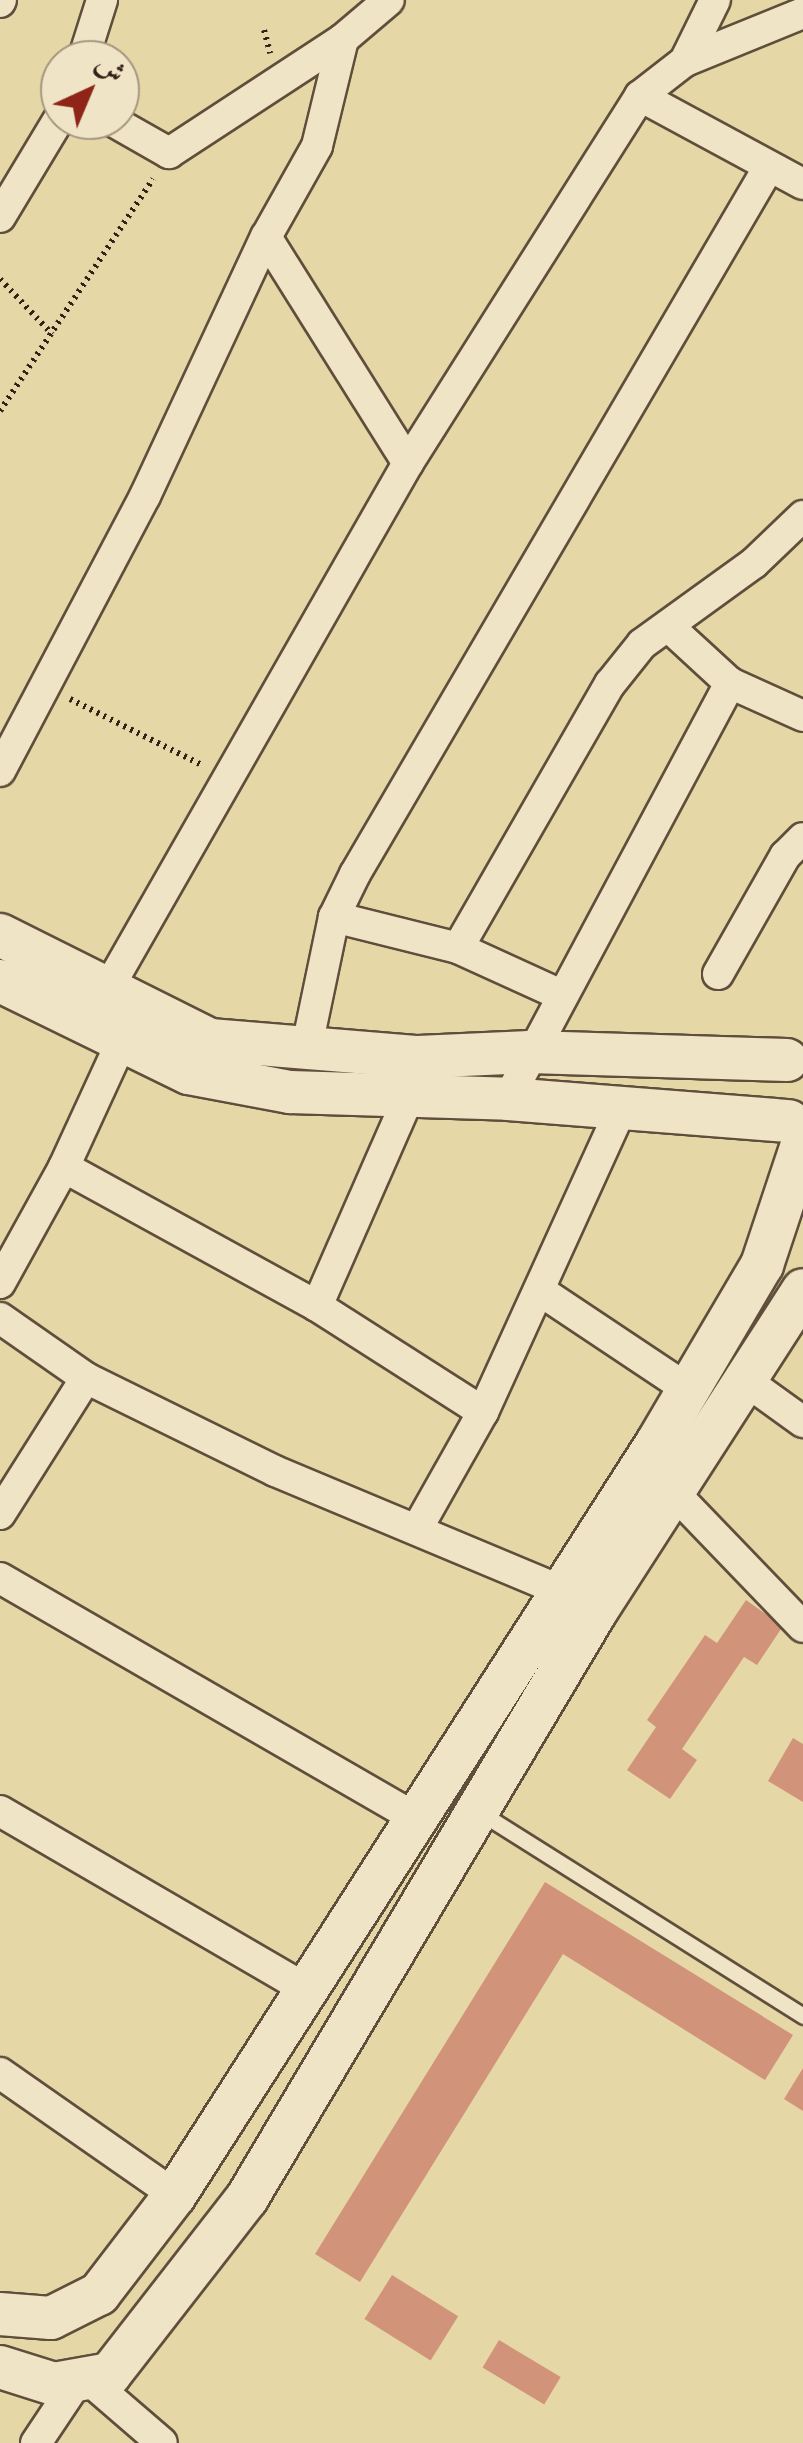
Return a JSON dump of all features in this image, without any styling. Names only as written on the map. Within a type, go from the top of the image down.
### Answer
[{"type":"street","points":[[89,40],[102,0]]},
{"type":"street","points":[[140,137],[169,154],[343,39],[389,0]]},
{"type":"street","points":[[684,61],[715,0]]},
{"type":"street","points":[[106,992],[232,780],[408,463],[640,96],[684,61],[803,13]]},
{"type":"street","points":[[0,771],[47,687],[266,236],[316,146],[343,39]]},
{"type":"street","points":[[640,96],[768,170],[803,184]]},
{"type":"street","points":[[0,217],[46,140]]},
{"type":"street","points":[[306,1052],[334,917],[768,170]]},
{"type":"street","points":[[266,236],[408,463]]},
{"type":"street","points":[[458,948],[610,684],[642,644],[754,563],[803,516]]},
{"type":"street","points":[[668,626],[730,683],[803,716]]},
{"type":"street","points":[[508,1099],[730,683]]},
{"type":"street","points":[[718,974],[785,856],[803,838]]},
{"type":"street","points":[[334,917],[458,948],[561,994]]},
{"type":"street","points":[[0,935],[106,992],[210,1040],[306,1052],[418,1057],[530,1052],[795,1052],[780,1086],[798,1134],[762,1265],[309,1992],[175,2195],[99,2294],[51,2318],[0,2314]]},
{"type":"street","points":[[0,981],[189,1074],[290,1092],[410,1094],[622,1107],[798,1134]]},
{"type":"street","points":[[0,1283],[64,1167],[121,1043]]},
{"type":"street","points":[[317,1306],[410,1094]]},
{"type":"street","points":[[417,1529],[483,1412],[542,1292],[622,1107]]},
{"type":"street","points":[[64,1167],[317,1306],[483,1412]]},
{"type":"street","points":[[0,2366],[54,2384],[110,2374],[247,2198],[481,1813],[595,1613],[749,1383],[803,1290]]},
{"type":"street","points":[[542,1292],[686,1388]]},
{"type":"street","points":[[0,1318],[86,1378],[275,1472],[560,1590]]},
{"type":"street","points":[[0,1514],[86,1378]]},
{"type":"street","points":[[749,1383],[803,1422]]},
{"type":"street","points":[[676,1495],[803,1627]]},
{"type":"street","points":[[0,1578],[417,1819]]},
{"type":"street","points":[[0,1811],[309,1992]]},
{"type":"street","points":[[0,2073],[175,2195]]},
{"type":"street","points":[[132,2254],[177,2288]]},
{"type":"street","points":[[36,2443],[83,2381]]},
{"type":"street","points":[[83,2381],[162,2443]]},
{"type":"lane","points":[[481,1813],[803,2016]]},
{"type":"path","points":[[0,411],[169,154]]},
{"type":"path","points":[[0,279],[52,334]]},
{"type":"path","points":[[47,687],[232,780]]},
{"type":"building","points":[[746,1600],[783,1626],[757,1665],[744,1657],[682,1749],[697,1760],[670,1799],[627,1770],[656,1727],[647,1720],[705,1635],[717,1643]]},
{"type":"building","points":[[793,1738],[803,1744],[803,1802],[768,1781]]},
{"type":"building","points":[[545,1882],[793,2035],[765,2080],[563,1954],[360,2282],[315,2254]]},
{"type":"building","points":[[803,2068],[803,2111],[784,2099]]},
{"type":"building","points":[[392,2275],[458,2316],[431,2360],[364,2319]]},
{"type":"building","points":[[499,2340],[561,2377],[544,2405],[483,2367]]}]
